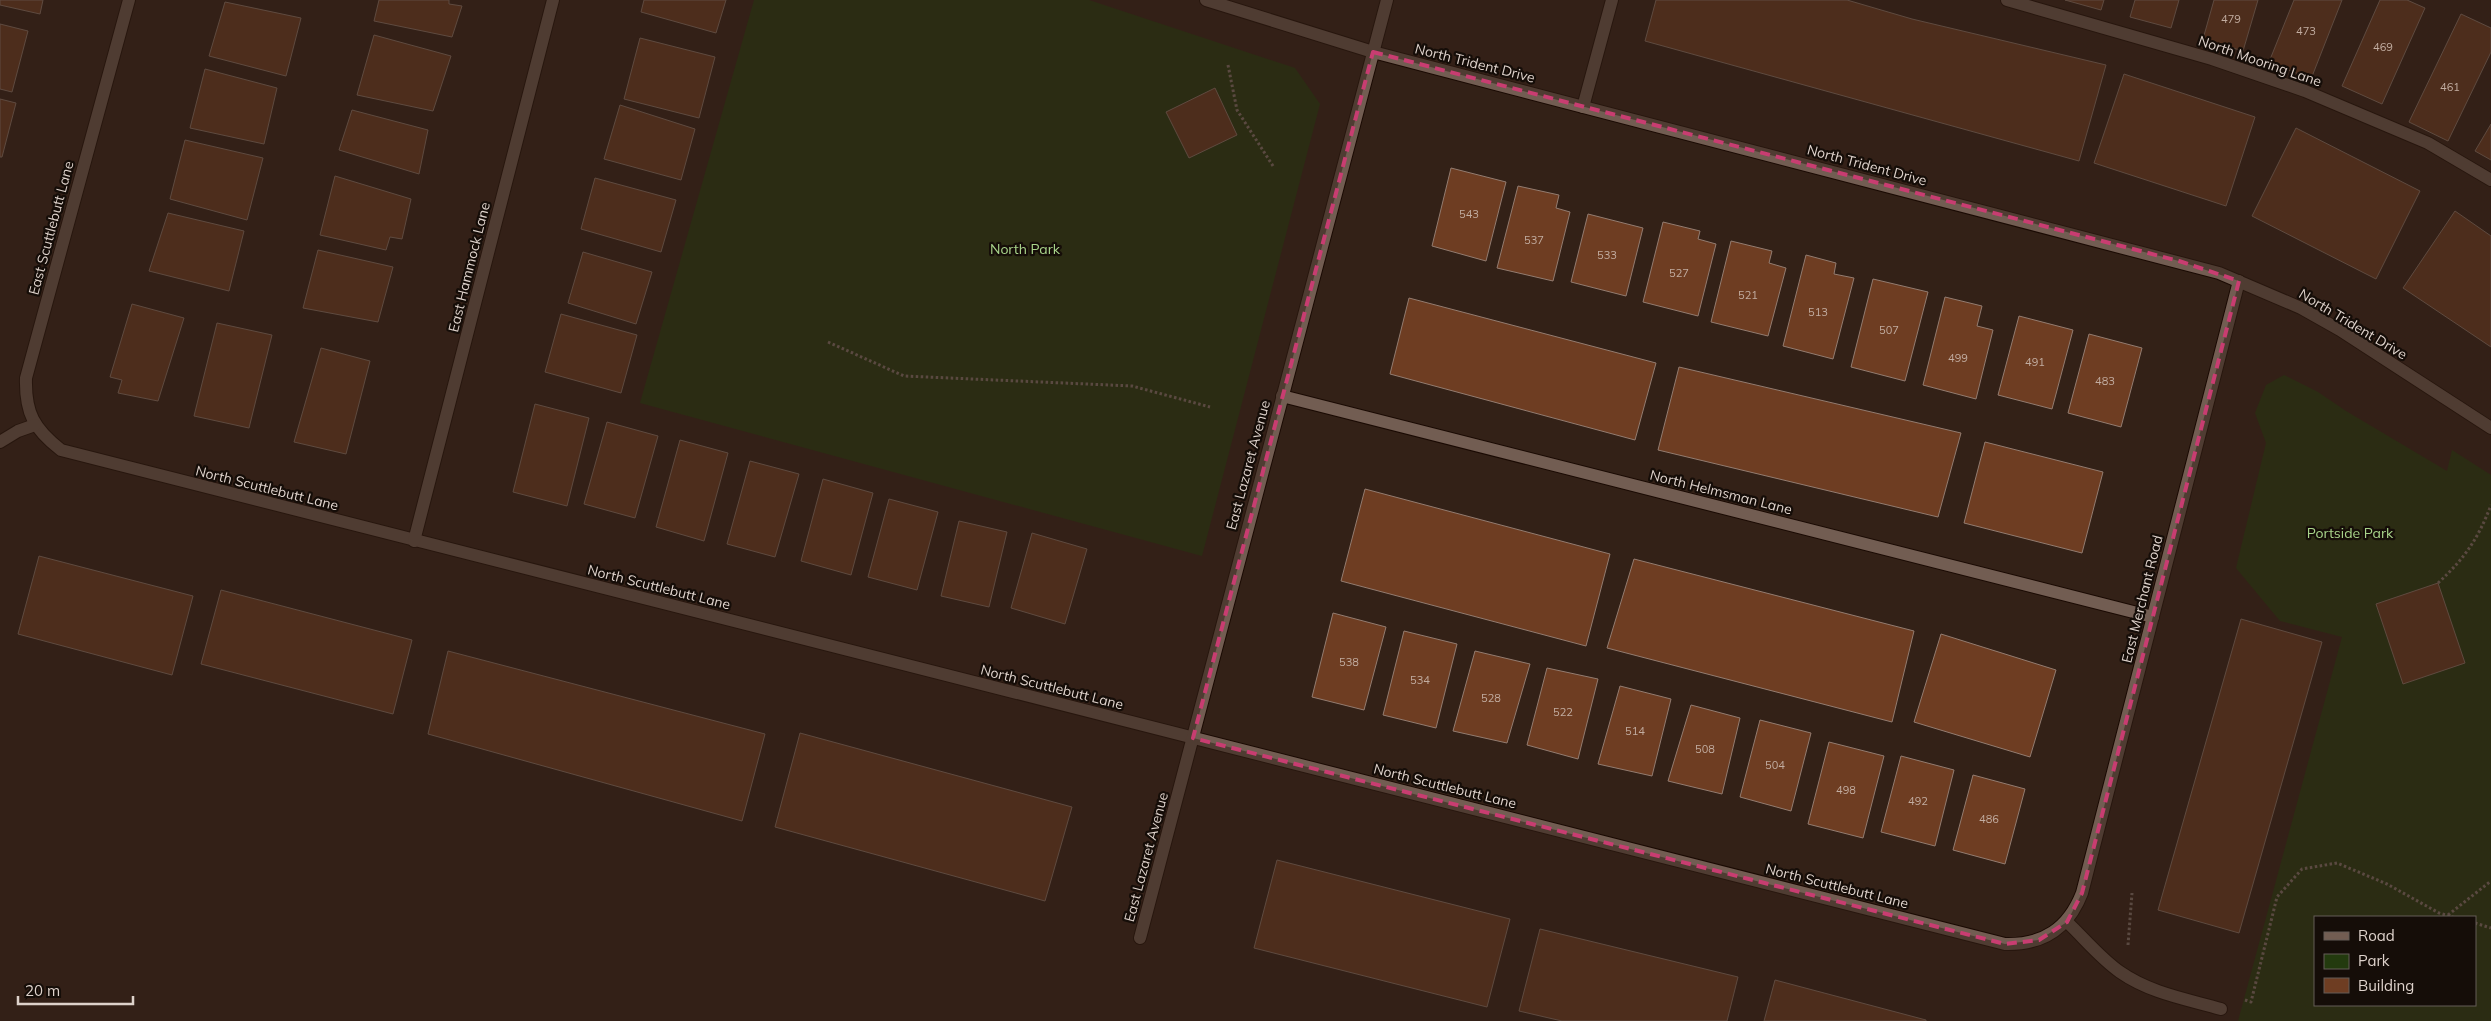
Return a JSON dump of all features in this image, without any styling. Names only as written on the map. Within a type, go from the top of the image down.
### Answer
[{"type":"street","name":"East Scuttlebutt Lane","points":[[35,425],[28,410],[26,378],[129,0]]},
{"type":"street","name":"East Hammock Lane","points":[[414,541],[553,0]]},
{"type":"street","name":"North Trident Drive","points":[[1206,0],[1373,52],[2178,261],[2239,281],[2301,308],[2340,330],[2491,428]]},
{"type":"street","name":"East Lazaret Avenue","points":[[1140,938],[1386,0]]},
{"type":"street","points":[[1584,107],[1612,0]]},
{"type":"street","name":"North Mooring Lane","points":[[2007,0],[2212,59],[2305,91],[2428,144],[2491,180]]},
{"type":"street","name":"East Merchant Road","points":[[2067,922],[2076,908],[2082,893],[2239,281]]},
{"type":"street","name":"North Helmsman Lane","points":[[1282,396],[2153,617]]},
{"type":"street","points":[[0,442],[18,431],[35,425]]},
{"type":"street","name":"North Scuttlebutt Lane","points":[[35,425],[46,439],[61,450],[78,456],[2005,944],[2022,944],[2040,940],[2067,922]]},
{"type":"street","points":[[2067,922],[2118,971],[2135,982],[2162,994],[2220,1008]]},
{"type":"path","points":[[1228,65],[1237,110],[1273,166]]},
{"type":"path","points":[[828,342],[904,376],[1132,386],[1210,407]]},
{"type":"path","points":[[2438,583],[2463,559],[2481,532],[2491,504]]},
{"type":"path","points":[[2242,999],[2251,1002],[2278,897],[2302,869],[2337,863],[2387,884],[2439,914],[2447,916],[2491,881]]},
{"type":"path","points":[[2128,949],[2132,893]]},
{"type":"path","points":[[2476,923],[2491,928]]},
{"type":"highlighted area","points":[[1373,52],[2179,261],[2239,281],[2082,893],[2067,922],[2039,940],[2005,944],[1193,738]]},
{"type":"green space","name":"North Park","points":[[754,0],[1089,0],[1295,68],[1320,104],[1202,556],[640,403]]},
{"type":"green space","name":"Portside Park","points":[[2284,375],[2318,392],[2346,411],[2447,471],[2452,450],[2491,475],[2491,1021],[2238,1021],[2342,637],[2280,621],[2236,568],[2266,443],[2255,413],[2266,385]]},
{"type":"building","points":[[0,0],[43,0],[40,14],[0,5]]},
{"type":"building","points":[[379,0],[449,0],[449,4],[462,6],[452,37],[374,21]]},
{"type":"building","points":[[644,0],[726,0],[716,33],[641,12]]},
{"type":"building","points":[[1656,0],[1847,0],[1912,19],[2106,65],[2079,161],[1645,41]]},
{"type":"building","points":[[2065,0],[2104,0],[2101,10]]},
{"type":"building","points":[[2135,0],[2179,0],[2171,28],[2130,17]]},
{"type":"building","points":[[2214,0],[2258,0],[2243,51],[2203,39]]},
{"type":"building","points":[[2294,0],[2342,0],[2311,79],[2269,62]]},
{"type":"building","points":[[2380,0],[2407,0],[2425,8],[2382,104],[2342,86]]},
{"type":"building","points":[[225,2],[301,18],[286,76],[209,56]]},
{"type":"building","points":[[2461,14],[2491,28],[2491,52],[2448,141],[2409,122]]},
{"type":"building","points":[[0,24],[28,31],[12,92],[0,89]]},
{"type":"building","points":[[374,35],[451,56],[433,111],[357,95]]},
{"type":"building","points":[[640,38],[715,57],[699,118],[624,99]]},
{"type":"building","points":[[205,69],[277,88],[264,144],[190,128]]},
{"type":"building","points":[[2124,74],[2255,117],[2226,206],[2094,163]]},
{"type":"building","points":[[1215,88],[1237,135],[1189,158],[1166,112]]},
{"type":"building","points":[[0,99],[16,103],[2,157],[0,157]]},
{"type":"building","points":[[620,105],[695,129],[681,180],[604,159]]},
{"type":"building","points":[[352,110],[428,130],[419,174],[339,150]]},
{"type":"building","points":[[2491,124],[2491,160],[2475,151]]},
{"type":"building","points":[[2296,128],[2420,191],[2376,279],[2252,216]]},
{"type":"building","points":[[185,140],[263,158],[247,220],[170,199]]},
{"type":"building","points":[[1451,168],[1506,182],[1486,261],[1432,246]]},
{"type":"building","points":[[335,176],[411,199],[402,239],[390,237],[386,250],[320,235]]},
{"type":"building","points":[[595,178],[676,200],[661,252],[581,229]]},
{"type":"building","points":[[1518,186],[1559,195],[1556,208],[1570,212],[1553,281],[1497,268]]},
{"type":"building","points":[[2455,211],[2491,236],[2491,347],[2403,288]]},
{"type":"building","points":[[168,213],[244,231],[229,291],[149,271]]},
{"type":"building","points":[[1588,214],[1643,228],[1626,296],[1571,282]]},
{"type":"building","points":[[1663,222],[1700,231],[1698,239],[1716,244],[1698,316],[1643,302]]},
{"type":"building","points":[[1731,241],[1772,251],[1769,263],[1786,268],[1768,336],[1711,322]]},
{"type":"building","points":[[318,250],[393,267],[378,322],[303,308]]},
{"type":"building","points":[[583,252],[652,272],[636,324],[568,303]]},
{"type":"building","points":[[1806,255],[1836,263],[1834,274],[1854,278],[1833,359],[1783,346]]},
{"type":"building","points":[[1873,279],[1928,292],[1905,381],[1851,367]]},
{"type":"building","points":[[1945,297],[1982,306],[1977,326],[1993,330],[1976,399],[1923,385]]},
{"type":"building","points":[[1409,298],[1656,363],[1635,440],[1390,374]]},
{"type":"building","points":[[132,304],[184,318],[158,401],[118,393],[122,380],[110,377]]},
{"type":"building","points":[[561,314],[637,335],[621,393],[545,372]]},
{"type":"building","points":[[2019,316],[2073,330],[2052,409],[1998,395]]},
{"type":"building","points":[[217,323],[272,335],[249,428],[194,416]]},
{"type":"building","points":[[2089,334],[2142,348],[2121,427],[2068,413]]},
{"type":"building","points":[[321,348],[370,361],[346,454],[294,442]]},
{"type":"building","points":[[1679,367],[1961,433],[1938,517],[1658,450]]},
{"type":"building","points":[[535,404],[589,418],[567,506],[513,492]]},
{"type":"building","points":[[607,422],[658,436],[635,518],[584,504]]},
{"type":"building","points":[[680,440],[728,453],[704,541],[656,527]]},
{"type":"building","points":[[1985,442],[2103,472],[2082,553],[1964,523]]},
{"type":"building","points":[[750,461],[799,474],[775,557],[727,544]]},
{"type":"building","points":[[823,479],[873,493],[851,575],[801,561]]},
{"type":"building","points":[[1365,489],[1610,554],[1586,646],[1341,581]]},
{"type":"building","points":[[889,499],[938,512],[917,590],[868,577]]},
{"type":"building","points":[[959,521],[1007,532],[989,607],[941,596]]},
{"type":"building","points":[[1032,533],[1087,549],[1065,624],[1011,608]]},
{"type":"building","points":[[39,556],[193,596],[172,675],[18,634]]},
{"type":"building","points":[[1634,559],[1914,631],[1892,722],[1607,648]]},
{"type":"building","points":[[2438,583],[2465,663],[2403,684],[2376,604]]},
{"type":"building","points":[[221,590],[412,640],[393,714],[201,664]]},
{"type":"building","points":[[1333,613],[1386,627],[1364,710],[1312,697]]},
{"type":"building","points":[[2241,619],[2322,642],[2239,933],[2158,910]]},
{"type":"building","points":[[1404,631],[1457,644],[1436,728],[1383,715]]},
{"type":"building","points":[[1941,634],[2056,670],[2030,757],[1914,722]]},
{"type":"building","points":[[448,651],[765,734],[742,821],[428,734]]},
{"type":"building","points":[[1475,651],[1530,664],[1507,743],[1453,731]]},
{"type":"building","points":[[1547,668],[1598,679],[1578,759],[1527,745]]},
{"type":"building","points":[[1620,686],[1671,699],[1652,776],[1598,764]]},
{"type":"building","points":[[1691,705],[1740,718],[1722,794],[1668,781]]},
{"type":"building","points":[[1760,720],[1811,733],[1791,811],[1740,797]]},
{"type":"building","points":[[800,733],[1072,807],[1045,901],[775,827]]},
{"type":"building","points":[[1829,742],[1884,756],[1863,838],[1808,824]]},
{"type":"building","points":[[1901,756],[1954,770],[1935,846],[1881,832]]},
{"type":"building","points":[[1973,775],[2025,789],[2005,864],[1953,850]]},
{"type":"building","points":[[1277,860],[1510,919],[1487,1007],[1254,948]]},
{"type":"building","points":[[1540,929],[1738,977],[1727,1021],[1562,1021],[1519,1011]]},
{"type":"building","points":[[1775,980],[1926,1020],[1926,1021],[1764,1021]]}]
